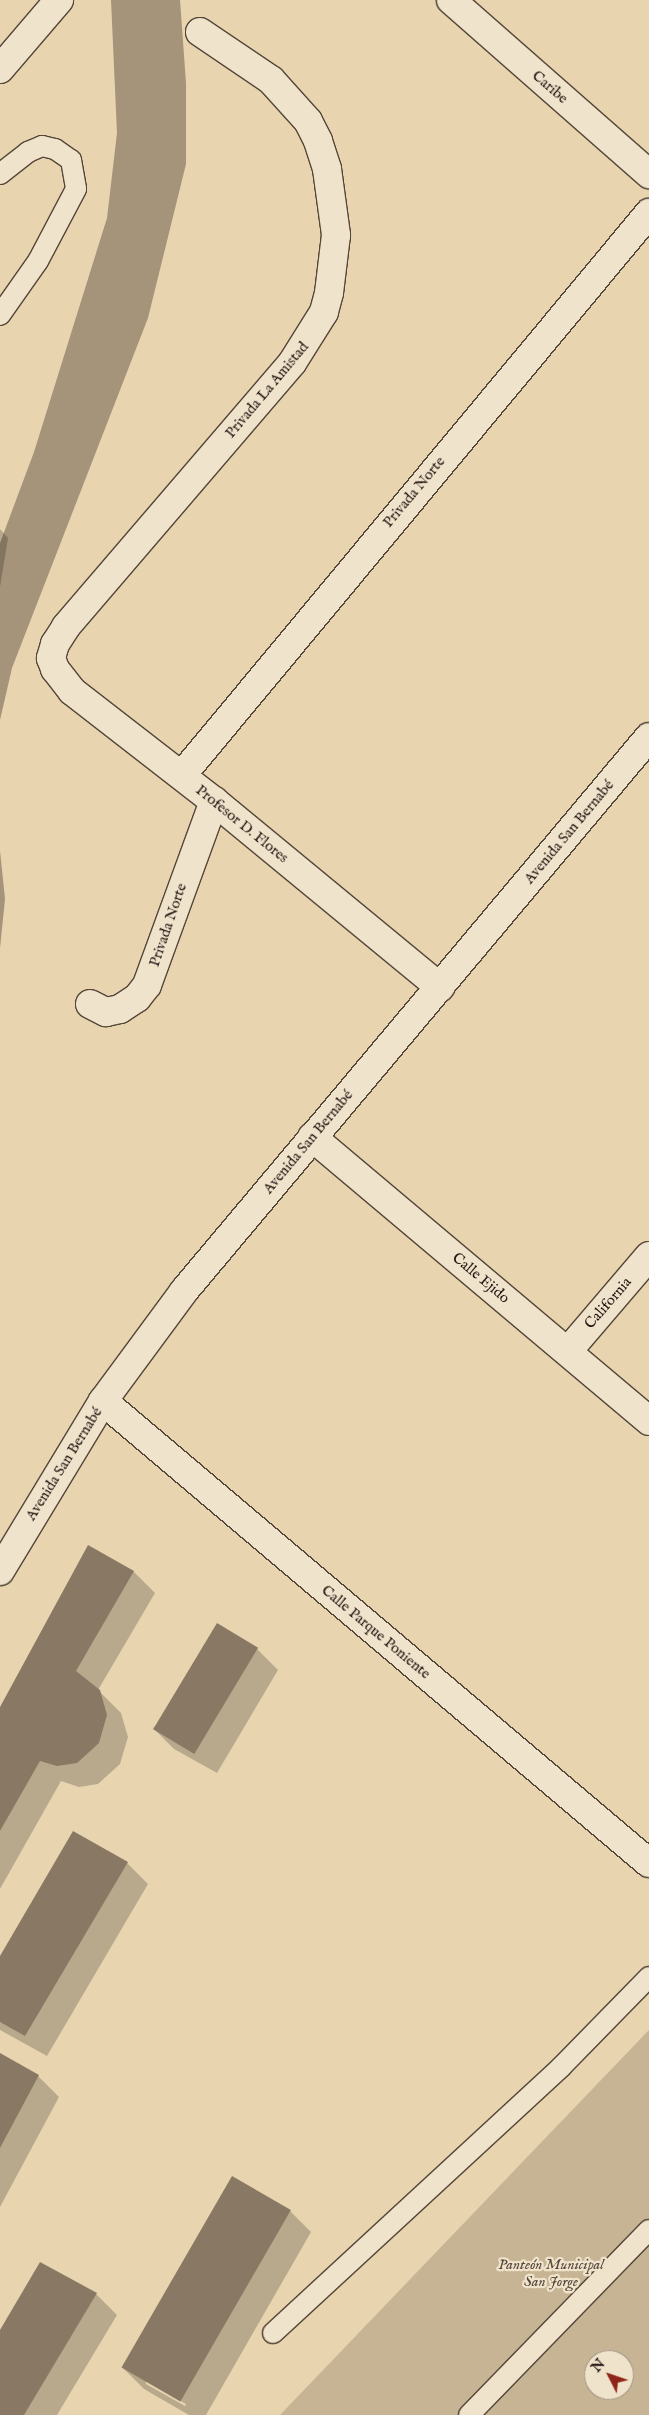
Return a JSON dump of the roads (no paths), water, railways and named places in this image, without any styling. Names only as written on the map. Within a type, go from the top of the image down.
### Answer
[{"type":"street","points":[[0,69],[59,0]]},
{"type":"street","name":"Caribe","points":[[451,0],[649,174]]},
{"type":"street","name":"Privada La Amistad","points":[[51,658],[55,644],[66,627],[292,363],[324,312],[329,293],[336,235],[327,169],[318,141],[308,121],[271,80],[200,32]]},
{"type":"street","name":"Privada Norte","points":[[182,775],[649,213]]},
{"type":"street","name":"Profesor D. Flores","points":[[51,658],[55,669],[72,691],[182,775],[440,986]]},
{"type":"street","name":"Avenida San Bernabé","points":[[0,1571],[103,1401],[184,1291],[649,737]]},
{"type":"street","name":"Privada Norte","points":[[90,1004],[106,1012],[120,1009],[137,998],[147,985],[214,801]]},
{"type":"street","name":"Calle Ejido","points":[[312,1137],[649,1420]]},
{"type":"street","name":"California","points":[[568,1351],[649,1256]]},
{"type":"street","name":"Calle Parque Poniente","points":[[103,1401],[649,1863]]},
{"type":"lane","points":[[0,174],[28,152],[42,146],[55,148],[72,160],[76,189],[38,261],[0,315]]},
{"type":"lane","points":[[273,2333],[561,2067],[649,1977]]},
{"type":"lane","points":[[469,2415],[649,2230]]},
{"type":"park label","name":"Panteón Municipal San Jorge","points":[[551,2272]]}]
